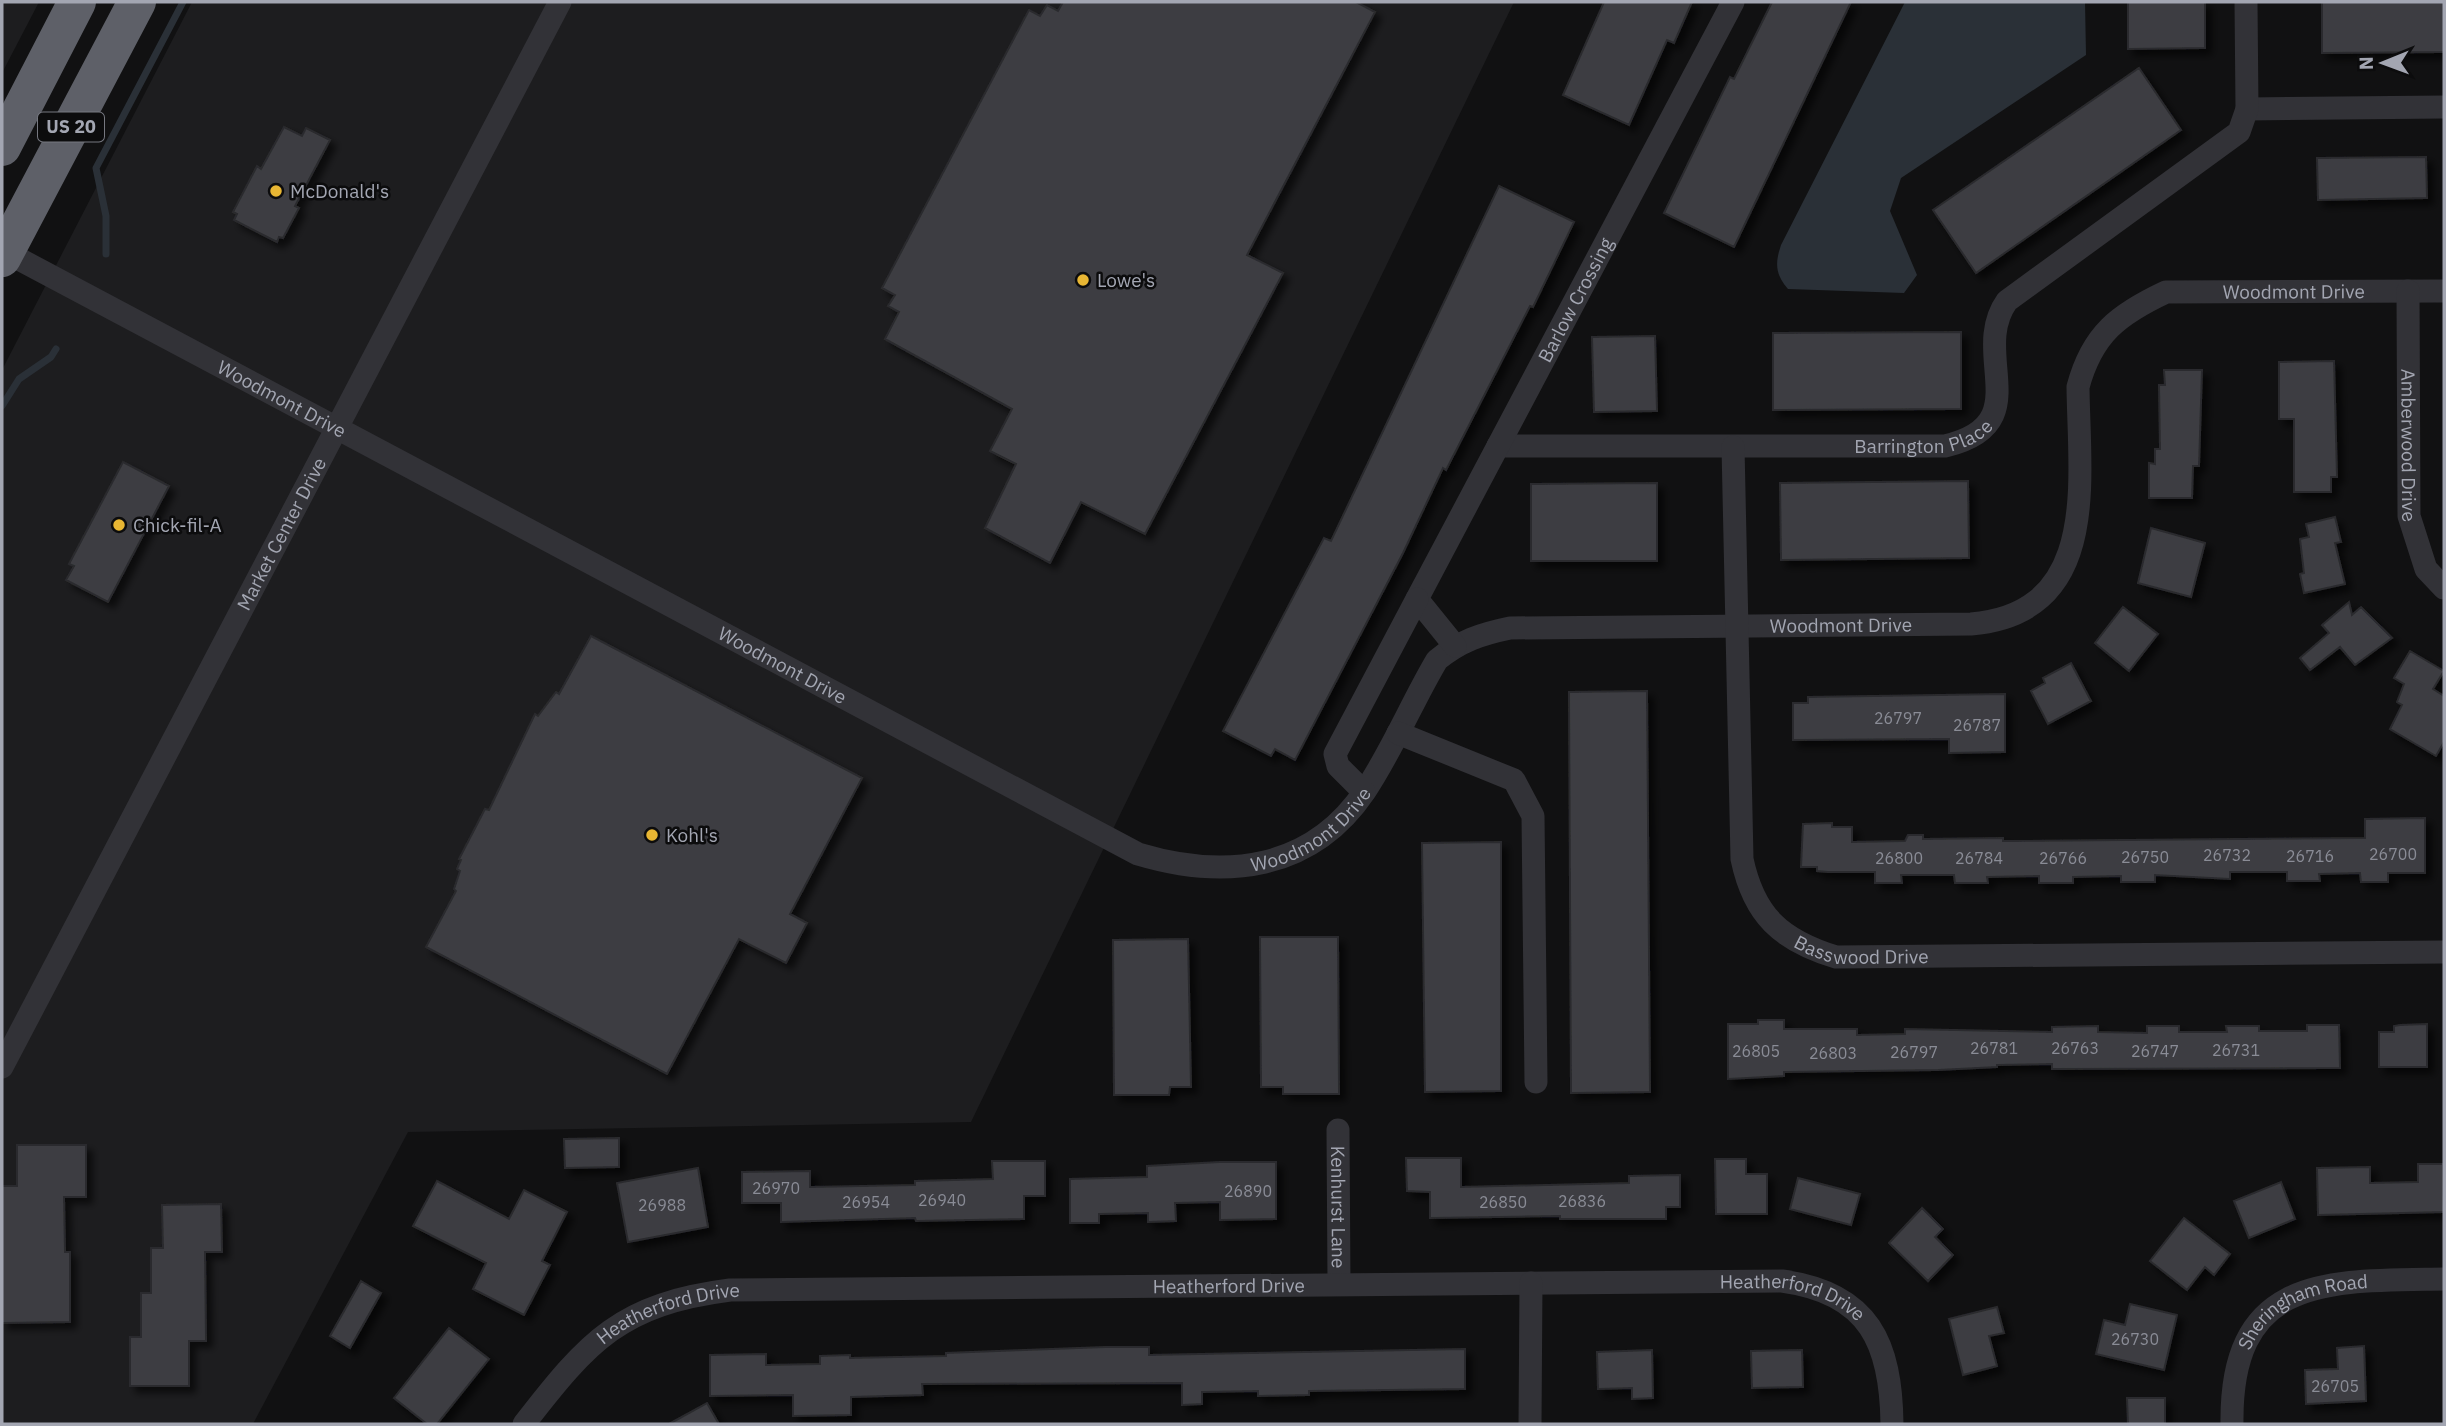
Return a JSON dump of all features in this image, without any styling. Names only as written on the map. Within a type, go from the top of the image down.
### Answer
[{"type":"highway","name":"US 20","points":[[2,147],[77,2]]},
{"type":"highway","points":[[3,253],[33,160],[114,2]]},
{"type":"highway","name":"US 20","points":[[3,253],[137,2]]},
{"type":"street","name":"Market Center Drive","points":[[2,1067],[336,425],[560,2]]},
{"type":"street","name":"Barlow Crossing","points":[[1364,792],[1338,766],[1335,754],[1733,2]]},
{"type":"street","points":[[2246,2],[2247,109],[2444,107]]},
{"type":"street","name":"Barrington Place","points":[[1499,446],[1945,446],[1968,440],[1984,429],[1995,411],[1996,331],[1998,313],[2007,301],[2239,132],[2247,109]]},
{"type":"street","name":"Woodmont Drive","points":[[3,253],[336,425],[1138,854],[1169,863],[1228,869],[1290,855],[1332,829],[1364,792],[1437,660],[1455,646],[1479,635],[1510,628],[1971,624],[1992,622],[2036,601],[2053,585],[2075,542],[2079,516],[2078,387],[2083,366],[2096,342],[2116,320],[2166,292],[2444,291]]},
{"type":"street","name":"Amberwood Drive","points":[[2408,291],[2409,516],[2426,569],[2444,588]]},
{"type":"street","name":"Basswood Drive","points":[[1733,447],[1742,859],[1748,890],[1766,917],[1784,935],[1807,948],[1836,957],[2444,952]]},
{"type":"street","points":[[1417,599],[1455,646]]},
{"type":"street","points":[[1398,733],[1514,780],[1533,816],[1536,1082]]},
{"type":"street","name":"Kenhurst Lane","points":[[1338,1130],[1339,1283]]},
{"type":"street","name":"Sheringham Road","points":[[2232,1424],[2235,1374],[2240,1357],[2257,1325],[2283,1301],[2316,1286],[2361,1280],[2444,1279]]},
{"type":"street","name":"Heatherford Drive","points":[[524,1424],[600,1337],[639,1312],[692,1294],[730,1290],[1339,1283],[1782,1282],[1818,1289],[1850,1307],[1875,1334],[1889,1368],[1892,1424]]},
{"type":"street","points":[[1530,1424],[1531,1283]]},
{"type":"shaded area","points":[[2,2],[39,2],[2,73]]},
{"type":"shaded area","points":[[192,2],[1514,2],[971,1122],[408,1132],[253,1424],[2,1424],[2,370]]},
{"type":"shaded area","points":[[1905,2],[2085,2],[2086,55],[1901,178],[1890,211],[1917,275],[1904,293],[1788,289],[1777,268],[1781,245]]},
{"type":"building","name":"Lowe's","points":[[1063,2],[1356,2],[1375,12],[1247,255],[1283,273],[1145,534],[1081,502],[1050,563],[985,528],[1016,464],[990,451],[1012,409],[885,339],[899,312],[888,306],[895,295],[882,288],[1029,10],[1040,16],[1047,5],[1058,11]]},
{"type":"building","points":[[1604,2],[1692,2],[1674,43],[1667,40],[1629,125],[1563,95]]},
{"type":"building","points":[[1772,2],[1851,2],[1734,247],[1664,213],[1730,77],[1734,79]]},
{"type":"building","points":[[2128,2],[2205,2],[2205,48],[2128,49]]},
{"type":"building","points":[[2322,2],[2444,2],[2444,52],[2322,53]]},
{"type":"building","points":[[2139,68],[2181,130],[1976,273],[1933,210]]},
{"type":"building","name":"McDonald's","points":[[284,127],[302,136],[306,128],[330,140],[295,206],[299,208],[283,238],[279,237],[277,242],[234,220],[237,214],[233,212],[257,166],[261,169]]},
{"type":"building","points":[[2426,157],[2427,198],[2318,200],[2317,158]]},
{"type":"building","points":[[1499,186],[1574,222],[1533,307],[1530,306],[1446,470],[1443,468],[1403,553],[1295,760],[1275,749],[1271,756],[1223,731],[1324,538],[1331,541]]},
{"type":"building","points":[[1961,332],[1961,409],[1773,410],[1773,333]]},
{"type":"building","points":[[1655,336],[1657,411],[1594,412],[1592,337]]},
{"type":"building","points":[[2334,361],[2337,477],[2331,477],[2331,492],[2294,492],[2294,419],[2279,419],[2279,362]]},
{"type":"building","points":[[2164,370],[2202,370],[2199,466],[2193,466],[2192,498],[2149,498],[2149,463],[2155,464],[2155,449],[2160,449],[2159,385],[2165,385]]},
{"type":"building","name":"Chick-fil-A","points":[[123,462],[169,486],[108,602],[66,580],[74,566],[69,564]]},
{"type":"building","points":[[1968,481],[1969,558],[1781,560],[1780,483]]},
{"type":"building","points":[[1657,483],[1657,561],[1531,561],[1531,484]]},
{"type":"building","points":[[2335,517],[2341,542],[2335,543],[2345,584],[2304,593],[2300,574],[2304,573],[2300,539],[2309,537],[2306,524]]},
{"type":"building","points":[[2151,528],[2205,543],[2191,597],[2138,583]]},
{"type":"building","points":[[2349,602],[2352,615],[2361,607],[2392,638],[2355,665],[2340,647],[2310,670],[2300,658],[2329,633],[2322,625]]},
{"type":"building","points":[[2123,607],[2158,634],[2129,671],[2095,643]]},
{"type":"building","name":"Kohl's","points":[[591,636],[862,778],[790,914],[807,923],[786,963],[739,939],[667,1074],[426,947],[456,891],[454,889],[460,871],[457,869],[461,860],[459,859],[485,809],[489,810],[535,714],[538,716],[556,692],[559,694]]},
{"type":"building","points":[[2410,651],[2444,671],[2433,689],[2444,696],[2444,742],[2436,756],[2390,729],[2402,705],[2397,702],[2404,684],[2394,678]]},
{"type":"building","points":[[2071,663],[2091,701],[2048,724],[2031,691],[2045,683],[2043,678]]},
{"type":"building","points":[[1647,691],[1650,1092],[1571,1093],[1569,692]]},
{"type":"building","points":[[2005,694],[2005,752],[1949,753],[1949,739],[1793,740],[1793,703],[1808,703],[1808,697]]},
{"type":"building","points":[[2425,818],[2425,873],[2388,873],[2388,882],[2361,882],[2360,873],[2319,874],[2320,881],[2287,881],[2287,872],[2230,872],[2230,879],[2155,875],[2155,882],[2121,882],[2121,876],[2073,877],[2073,883],[2039,883],[2039,876],[1987,877],[1988,883],[1955,883],[1954,875],[1901,875],[1902,883],[1875,883],[1875,872],[1828,872],[1817,871],[1817,867],[1801,867],[1803,824],[1832,823],[1832,827],[1852,827],[1852,842],[1905,841],[1908,835],[1923,835],[1923,839],[2003,838],[2003,841],[2365,838],[2365,819]]},
{"type":"building","points":[[1501,842],[1501,1091],[1425,1092],[1422,843]]},
{"type":"building","points":[[1260,937],[1338,937],[1339,1094],[1283,1094],[1283,1087],[1261,1087]]},
{"type":"building","points":[[1188,939],[1191,1087],[1170,1087],[1169,1095],[1114,1095],[1113,940]]},
{"type":"building","points":[[1758,1020],[1784,1020],[1784,1029],[1857,1029],[1857,1035],[1905,1034],[1905,1029],[2052,1032],[2052,1027],[2098,1026],[2098,1032],[2147,1033],[2147,1026],[2179,1026],[2179,1032],[2227,1032],[2226,1026],[2259,1026],[2259,1031],[2307,1031],[2307,1025],[2339,1025],[2340,1068],[2052,1069],[2052,1064],[1938,1070],[1784,1072],[1784,1076],[1728,1079],[1728,1024],[1758,1024]]},
{"type":"building","points":[[2427,1024],[2427,1067],[2379,1067],[2379,1032],[2394,1032],[2394,1026],[2400,1025]]},
{"type":"building","points":[[619,1138],[619,1167],[565,1168],[564,1139]]},
{"type":"building","points":[[17,1145],[86,1145],[86,1197],[64,1197],[65,1252],[70,1252],[70,1322],[2,1323],[2,1186],[17,1186]]},
{"type":"building","points":[[1406,1158],[1461,1158],[1461,1187],[1629,1183],[1629,1176],[1680,1175],[1680,1207],[1666,1207],[1666,1219],[1560,1219],[1560,1216],[1430,1218],[1430,1192],[1407,1191]]},
{"type":"building","points":[[1715,1159],[1746,1159],[1746,1174],[1767,1174],[1767,1214],[1716,1214]]},
{"type":"building","points":[[992,1161],[1045,1161],[1045,1196],[1024,1196],[1024,1219],[916,1221],[915,1218],[781,1222],[781,1203],[742,1203],[742,1172],[810,1171],[810,1187],[915,1185],[915,1181],[993,1179]]},
{"type":"building","points":[[1276,1162],[1276,1219],[1220,1220],[1220,1202],[1175,1203],[1176,1221],[1148,1222],[1148,1213],[1099,1214],[1099,1223],[1070,1223],[1070,1179],[1147,1177],[1147,1166]]},
{"type":"building","points":[[2418,1164],[2443,1164],[2444,1212],[2318,1215],[2317,1168],[2370,1167],[2370,1183],[2418,1182]]},
{"type":"building","points":[[698,1168],[708,1227],[628,1242],[617,1183]]},
{"type":"building","points":[[1798,1178],[1860,1194],[1851,1225],[1790,1209]]},
{"type":"building","points":[[437,1181],[509,1219],[524,1190],[567,1212],[542,1261],[550,1265],[524,1315],[473,1289],[486,1263],[413,1226]]},
{"type":"building","points":[[2281,1182],[2295,1219],[2249,1238],[2234,1201]]},
{"type":"building","points":[[221,1204],[222,1252],[205,1252],[206,1341],[189,1341],[189,1386],[130,1386],[130,1337],[141,1337],[141,1293],[151,1293],[151,1248],[163,1248],[162,1205]]},
{"type":"building","points":[[1922,1208],[1943,1229],[1935,1237],[1953,1255],[1928,1281],[1889,1243]]},
{"type":"building","points":[[2184,1218],[2230,1254],[2214,1275],[2205,1267],[2187,1290],[2150,1261]]},
{"type":"building","points":[[361,1281],[381,1293],[350,1348],[330,1336]]},
{"type":"building","points":[[2130,1304],[2177,1315],[2164,1370],[2096,1354],[2104,1320],[2125,1325]]},
{"type":"building","points":[[1997,1307],[2004,1333],[1989,1336],[1997,1366],[1963,1375],[1949,1319]]},
{"type":"building","points":[[449,1328],[489,1359],[437,1424],[427,1424],[394,1398]]},
{"type":"building","points":[[2364,1346],[2366,1401],[2306,1404],[2305,1370],[2338,1369],[2337,1348]]},
{"type":"building","points":[[1149,1347],[1149,1355],[1465,1349],[1465,1389],[1309,1391],[1309,1395],[1258,1396],[1258,1391],[1202,1392],[1202,1404],[1182,1405],[1182,1383],[922,1384],[923,1395],[851,1397],[851,1415],[793,1416],[793,1395],[710,1396],[710,1355],[766,1354],[766,1365],[820,1364],[820,1356],[946,1356],[946,1353]]},
{"type":"building","points":[[1652,1350],[1653,1398],[1632,1399],[1632,1388],[1598,1389],[1597,1352]]},
{"type":"building","points":[[1802,1350],[1803,1387],[1752,1388],[1751,1351]]},
{"type":"building","points":[[2127,1398],[2165,1398],[2165,1424],[2128,1424]]},
{"type":"building","points":[[707,1403],[719,1424],[669,1424]]},
{"type":"waterway","points":[[106,254],[106,216],[96,168],[183,2]]},
{"type":"waterway","points":[[2,406],[19,379],[51,357],[56,349]]},
{"type":"place","name":"McDonald's","points":[[276,191]]},
{"type":"place","name":"Lowe's","points":[[1083,280]]},
{"type":"place","name":"Chick-fil-A","points":[[119,525]]},
{"type":"place","name":"Kohl's","points":[[652,835]]}]
